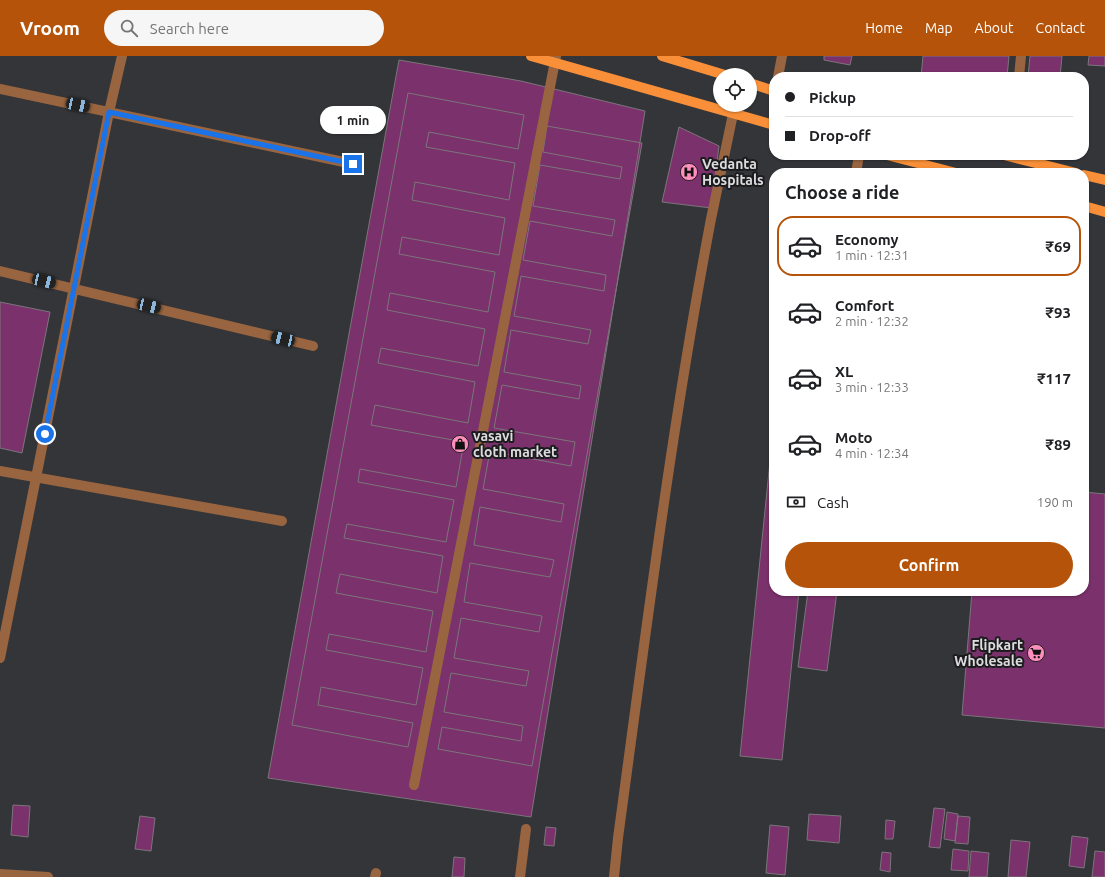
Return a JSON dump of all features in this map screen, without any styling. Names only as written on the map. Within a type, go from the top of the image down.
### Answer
[{"type":"main road","points":[[531,56],[556,59],[769,124]]},
{"type":"main road","points":[[662,56],[713,72]]},
{"type":"main road","points":[[757,85],[769,89]]},
{"type":"main road","points":[[906,160],[937,168]]},
{"type":"main road","points":[[1024,160],[1056,168]]},
{"type":"main road","points":[[1089,176],[1105,180]]},
{"type":"main road","points":[[1089,207],[1105,212]]},
{"type":"street","points":[[0,658],[109,112],[122,56]]},
{"type":"street","points":[[779,72],[782,56]]},
{"type":"street","points":[[1020,72],[1021,56]]},
{"type":"street","points":[[414,785],[556,59]]},
{"type":"street","points":[[0,89],[353,164]]},
{"type":"street","points":[[614,877],[650,598],[688,349],[711,217],[734,114]]},
{"type":"street","points":[[0,270],[313,346]]},
{"type":"street","points":[[0,471],[282,521]]},
{"type":"street","points":[[520,877],[526,829]]},
{"type":"street","points":[[0,874],[48,877]]},
{"type":"building","points":[[824,56],[852,56],[850,65],[824,60]]},
{"type":"building","points":[[923,56],[1009,56],[1007,72],[921,72]]},
{"type":"building","points":[[1030,56],[1062,56],[1060,72],[1028,72]]},
{"type":"building","points":[[1089,56],[1105,56],[1105,66],[1088,65]]},
{"type":"building","name":"vasavi cloth market","points":[[399,60],[521,81],[645,111],[531,817],[268,778]]},
{"type":"building","points":[[408,93],[524,115],[518,149],[429,132],[426,147],[515,163],[509,200],[415,182],[412,200],[505,218],[499,255],[402,237],[399,254],[495,272],[488,312],[390,293],[387,310],[485,329],[478,366],[381,348],[378,363],[475,382],[468,423],[375,405],[371,425],[464,442],[456,487],[360,469],[358,482],[454,500],[446,542],[347,524],[344,538],[443,556],[437,593],[340,574],[336,593],[433,611],[426,652],[329,634],[326,650],[423,668],[416,705],[321,687],[318,705],[413,723],[408,747],[292,725]]},
{"type":"building","points":[[547,126],[642,143],[532,766],[438,749],[442,727],[521,741],[523,726],[444,712],[451,673],[526,686],[529,671],[454,658],[461,618],[539,632],[542,616],[464,602],[470,563],[550,577],[554,560],[474,545],[480,507],[561,522],[564,504],[483,489],[490,451],[571,466],[575,442],[494,428],[502,385],[579,399],[581,386],[504,372],[511,330],[588,344],[591,330],[514,316],[521,276],[604,291],[606,275],[523,260],[530,221],[612,236],[615,220],[533,206],[540,165],[620,179],[622,167],[543,152]]},
{"type":"building","points":[[679,127],[719,146],[711,208],[662,202]]},
{"type":"building","points":[[0,302],[50,312],[22,453],[0,448]]},
{"type":"building","points":[[769,471],[769,596],[798,596],[782,760],[740,756]]},
{"type":"building","name":"Flipkart Wholesale","points":[[1089,492],[1105,494],[1105,728],[962,715],[972,596],[1089,596]]},
{"type":"building","points":[[807,596],[836,596],[827,671],[798,667]]},
{"type":"building","points":[[13,805],[30,806],[28,837],[11,835]]},
{"type":"building","points":[[934,808],[945,809],[940,848],[929,847]]},
{"type":"building","points":[[947,812],[958,814],[955,841],[944,839]]},
{"type":"building","points":[[809,814],[841,816],[839,843],[807,840]]},
{"type":"building","points":[[140,816],[155,818],[151,851],[135,849]]},
{"type":"building","points":[[958,816],[970,817],[968,844],[955,843]]},
{"type":"building","points":[[886,820],[895,821],[893,839],[885,839]]},
{"type":"building","points":[[770,825],[789,827],[785,875],[766,873]]},
{"type":"building","points":[[546,827],[556,828],[554,846],[544,845]]},
{"type":"building","points":[[1072,836],[1088,838],[1084,868],[1069,866]]},
{"type":"building","points":[[1011,840],[1030,842],[1026,877],[1008,877]]},
{"type":"building","points":[[953,849],[969,851],[968,871],[951,870]]},
{"type":"building","points":[[971,851],[989,853],[987,877],[969,877]]},
{"type":"building","points":[[1095,851],[1105,852],[1105,877],[1092,877]]},
{"type":"building","points":[[882,852],[891,853],[890,872],[880,870]]},
{"type":"building","points":[[454,857],[465,858],[464,877],[452,877]]},
{"type":"place","name":"Vedanta Hospitals","points":[[689,172]]},
{"type":"place","name":"vasavi cloth market","points":[[460,444]]},
{"type":"place","name":"Flipkart Wholesale","points":[[1036,653]]},
{"type":"route","points":[[45,434],[109,112],[353,164]]}]
